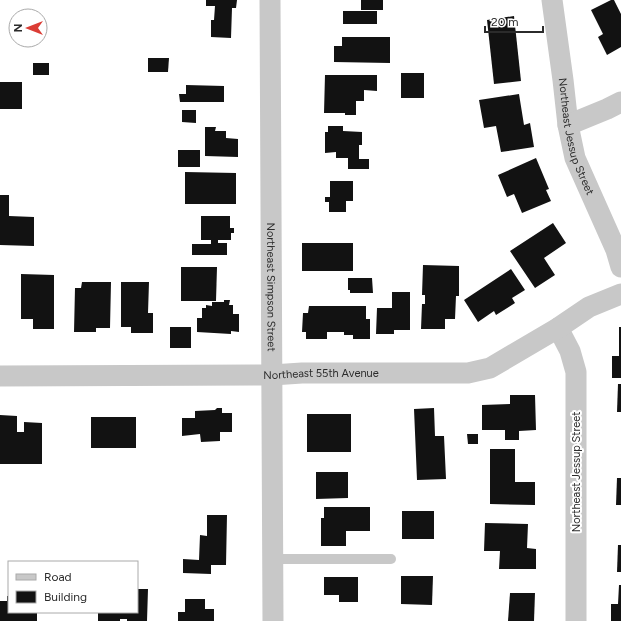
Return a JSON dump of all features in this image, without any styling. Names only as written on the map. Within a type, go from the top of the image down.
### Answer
[{"type":"street","name":"Northeast Simpson Street","points":[[270,0],[273,621]]},
{"type":"street","name":"Northeast Jessup Street","points":[[552,0],[568,125],[575,158],[616,250],[621,267]]},
{"type":"street","points":[[568,125],[621,102]]},
{"type":"street","name":"Northeast 55th Avenue","points":[[0,376],[468,373],[490,368],[558,328],[589,307],[621,294]]},
{"type":"street","name":"Northeast Jessup Street","points":[[558,328],[570,351],[576,372],[576,621]]},
{"type":"lane","points":[[272,559],[391,559]]},
{"type":"building","points":[[206,0],[237,0],[236,8],[232,8],[231,38],[211,37],[211,20],[214,20],[215,6],[206,6]]},
{"type":"building","points":[[361,0],[383,0],[383,10],[361,10]]},
{"type":"building","points":[[614,0],[621,14],[621,47],[607,55],[598,37],[603,34],[591,10]]},
{"type":"building","points":[[343,11],[377,11],[377,24],[343,24]]},
{"type":"building","points":[[514,16],[521,81],[494,84],[487,20]]},
{"type":"building","points":[[342,37],[390,37],[390,63],[334,62],[334,46],[342,46]]},
{"type":"building","points":[[148,58],[169,58],[168,72],[148,72]]},
{"type":"building","points":[[33,63],[49,63],[49,75],[33,75]]},
{"type":"building","points":[[401,73],[424,73],[424,98],[401,98]]},
{"type":"building","points":[[325,75],[377,75],[377,91],[364,90],[364,101],[356,101],[356,115],[345,115],[345,113],[324,113]]},
{"type":"building","points":[[0,82],[22,82],[22,109],[0,109]]},
{"type":"building","points":[[186,85],[224,86],[224,102],[180,102],[179,94],[186,94]]},
{"type":"building","points":[[519,94],[524,125],[530,123],[534,147],[501,152],[496,126],[484,128],[479,100]]},
{"type":"building","points":[[182,110],[196,110],[196,123],[182,122]]},
{"type":"building","points":[[328,126],[343,126],[343,131],[362,132],[362,145],[359,145],[359,159],[369,159],[369,169],[348,169],[348,158],[336,158],[336,152],[325,153],[325,132],[328,132]]},
{"type":"building","points":[[205,127],[216,127],[215,131],[226,131],[226,138],[238,139],[238,157],[205,156]]},
{"type":"building","points":[[178,150],[200,150],[200,167],[178,167]]},
{"type":"building","points":[[536,158],[549,189],[546,190],[551,201],[522,213],[514,194],[507,197],[498,175]]},
{"type":"building","points":[[185,172],[236,173],[236,204],[185,204]]},
{"type":"building","points":[[330,181],[353,181],[353,201],[346,201],[346,212],[329,212],[329,202],[325,202],[325,197],[330,197]]},
{"type":"building","points":[[0,195],[9,195],[9,216],[34,217],[34,246],[0,245]]},
{"type":"building","points":[[201,216],[230,216],[230,228],[234,228],[234,233],[231,233],[231,240],[218,240],[218,243],[227,243],[227,255],[192,255],[192,244],[211,244],[211,240],[201,240]]},
{"type":"building","points":[[553,223],[566,243],[544,258],[555,275],[535,288],[510,251]]},
{"type":"building","points":[[302,243],[353,243],[353,271],[302,271]]},
{"type":"building","points":[[423,265],[459,266],[459,296],[456,296],[455,319],[445,319],[445,329],[421,329],[422,304],[425,304],[425,295],[422,295]]},
{"type":"building","points":[[181,267],[217,267],[216,301],[181,301]]},
{"type":"building","points":[[511,269],[525,290],[512,298],[515,303],[496,315],[494,311],[478,322],[464,300]]},
{"type":"building","points":[[21,274],[54,275],[54,329],[33,329],[33,319],[21,319]]},
{"type":"building","points":[[348,278],[372,278],[373,293],[350,293],[350,290],[348,290]]},
{"type":"building","points":[[82,282],[111,282],[110,328],[96,328],[96,332],[74,332],[75,288],[81,288]]},
{"type":"building","points":[[121,282],[149,282],[148,313],[153,313],[153,333],[131,333],[131,327],[121,327]]},
{"type":"building","points":[[392,292],[410,292],[410,330],[394,330],[394,334],[376,334],[377,308],[392,308]]},
{"type":"building","points":[[224,300],[230,300],[229,305],[233,305],[233,314],[239,314],[239,332],[231,331],[231,334],[197,332],[197,318],[202,318],[202,308],[206,308],[206,305],[212,306],[212,302],[224,302]]},
{"type":"building","points":[[309,306],[366,306],[366,319],[370,319],[370,339],[353,339],[353,335],[344,335],[344,332],[327,332],[327,339],[306,339],[306,332],[302,332],[303,313],[308,313]]},
{"type":"building","points":[[170,327],[191,327],[191,348],[170,348]]},
{"type":"building","points":[[619,327],[621,327],[621,378],[612,378],[612,356],[619,356]]},
{"type":"building","points":[[618,384],[621,384],[621,412],[617,412]]},
{"type":"building","points":[[510,395],[535,395],[536,430],[519,431],[519,440],[505,440],[505,430],[482,430],[482,405],[510,404]]},
{"type":"building","points":[[217,408],[222,408],[222,413],[232,413],[232,432],[220,432],[220,441],[201,442],[200,434],[182,436],[182,418],[195,418],[195,411],[215,410]]},
{"type":"building","points":[[434,408],[435,436],[444,436],[446,479],[417,480],[414,409]]},
{"type":"building","points":[[307,414],[351,414],[351,452],[307,452]]},
{"type":"building","points":[[0,415],[17,416],[17,432],[24,432],[24,422],[42,423],[42,464],[0,464]]},
{"type":"building","points":[[91,417],[136,417],[136,448],[91,448]]},
{"type":"building","points":[[467,434],[478,434],[478,444],[468,444]]},
{"type":"building","points":[[490,449],[515,449],[515,482],[535,482],[535,505],[490,504]]},
{"type":"building","points":[[316,472],[348,472],[348,498],[316,499]]},
{"type":"building","points":[[617,478],[621,478],[621,505],[616,505]]},
{"type":"building","points":[[324,507],[370,507],[370,531],[346,531],[346,546],[321,546],[321,518],[324,518]]},
{"type":"building","points":[[402,511],[434,511],[434,539],[402,539]]},
{"type":"building","points":[[207,515],[227,515],[226,565],[211,565],[211,574],[183,573],[183,559],[199,560],[200,535],[207,536]]},
{"type":"building","points":[[485,523],[528,524],[527,548],[536,549],[536,569],[499,569],[500,551],[484,551]]},
{"type":"building","points":[[618,545],[621,545],[621,572],[617,572]]},
{"type":"building","points":[[401,576],[433,576],[432,605],[401,604]]},
{"type":"building","points":[[324,577],[358,577],[358,602],[339,602],[339,595],[324,595]]},
{"type":"building","points":[[619,585],[621,585],[621,621],[611,621],[611,604],[618,604]]},
{"type":"building","points":[[138,589],[148,589],[147,621],[127,621],[127,619],[120,619],[120,621],[98,621],[98,613],[138,613]]},
{"type":"building","points":[[510,593],[535,593],[534,621],[508,621]]},
{"type":"building","points":[[8,596],[8,613],[37,613],[37,621],[0,621],[0,601],[7,601]]},
{"type":"building","points":[[185,599],[205,599],[205,609],[214,609],[214,621],[178,621],[178,612],[185,612]]}]
